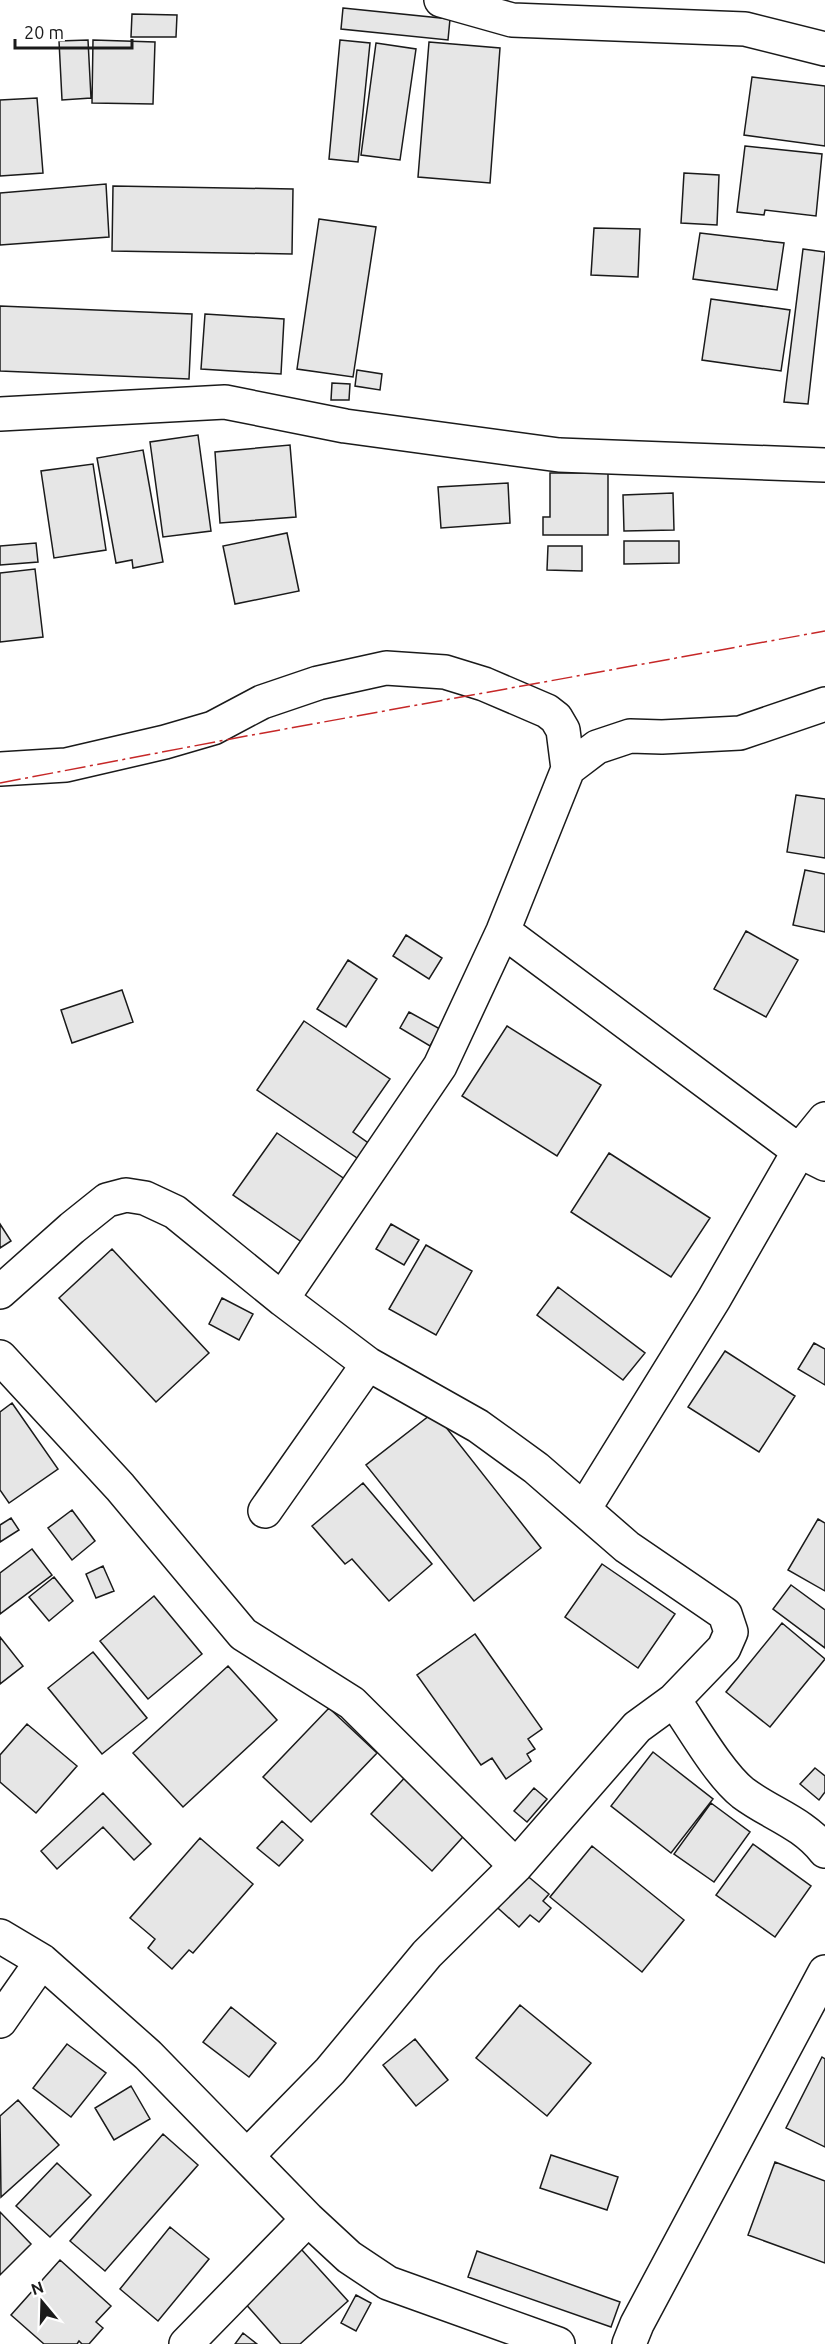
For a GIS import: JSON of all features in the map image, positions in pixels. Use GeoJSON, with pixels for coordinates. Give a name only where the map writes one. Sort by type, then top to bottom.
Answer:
{"type":"FeatureCollection","features":[{"type":"Feature","properties":{"kind":"street"},"geometry":{"type":"LineString","coordinates":[[441,0],[512,20],[745,29],[825,49]]}},
{"type":"Feature","properties":{"kind":"street"},"geometry":{"type":"LineString","coordinates":[[0,414],[225,402],[345,426],[559,455],[825,465]]}},
{"type":"Feature","properties":{"kind":"street"},"geometry":{"type":"LineString","coordinates":[[0,769],[66,765],[165,742],[213,728],[262,702],[318,683],[386,668],[445,672],[484,684],[547,711],[556,718],[563,729],[568,769],[503,931],[440,1066],[282,1299]]}},
{"type":"Feature","properties":{"kind":"street"},"geometry":{"type":"LineString","coordinates":[[568,769],[597,747],[630,736],[662,737],[740,733],[825,704]]}},
{"type":"Feature","properties":{"kind":"street"},"geometry":{"type":"LineString","coordinates":[[503,931],[812,1157]]}},
{"type":"Feature","properties":{"kind":"street"},"geometry":{"type":"LineString","coordinates":[[584,1509],[714,1299],[812,1157],[825,1119]]}},
{"type":"Feature","properties":{"kind":"street"},"geometry":{"type":"LineString","coordinates":[[0,1292],[107,1200],[126,1195],[145,1198],[175,1212],[282,1299],[368,1364],[478,1426],[536,1468],[627,1547],[725,1614],[731,1632],[724,1648],[674,1700],[637,1727],[516,1866],[428,1954],[330,2071],[247,2156]]}},
{"type":"Feature","properties":{"kind":"street"},"geometry":{"type":"LineString","coordinates":[[0,1357],[120,1487],[243,1634],[352,1703],[516,1866]]}},
{"type":"Feature","properties":{"kind":"street"},"geometry":{"type":"LineString","coordinates":[[265,1511],[368,1364]]}},
{"type":"Feature","properties":{"kind":"street"},"geometry":{"type":"LineString","coordinates":[[674,1700],[729,1780],[743,1793],[813,1835],[825,1851]]}},
{"type":"Feature","properties":{"kind":"street"},"geometry":{"type":"LineString","coordinates":[[0,1936],[42,1961],[148,2055],[308,2219],[349,2257],[388,2283],[558,2344]]}},
{"type":"Feature","properties":{"kind":"street"},"geometry":{"type":"LineString","coordinates":[[0,2021],[42,1961]]}},
{"type":"Feature","properties":{"kind":"street"},"geometry":{"type":"LineString","coordinates":[[628,2344],[825,1972]]}},
{"type":"Feature","properties":{"kind":"street"},"geometry":{"type":"LineString","coordinates":[[186,2344],[308,2219]]}},
{"type":"Feature","properties":{"kind":"building"},"geometry":{"type":"Polygon","coordinates":[[[343,8],[450,19],[448,40],[341,29],[343,8]]]}},
{"type":"Feature","properties":{"kind":"building"},"geometry":{"type":"Polygon","coordinates":[[[132,14],[177,15],[176,37],[131,37],[132,14]]]}},
{"type":"Feature","properties":{"kind":"building"},"geometry":{"type":"Polygon","coordinates":[[[88,40],[91,98],[62,100],[59,41],[88,40]]]}},
{"type":"Feature","properties":{"kind":"building"},"geometry":{"type":"Polygon","coordinates":[[[93,40],[155,42],[153,104],[92,103],[93,40]]]}},
{"type":"Feature","properties":{"kind":"building"},"geometry":{"type":"Polygon","coordinates":[[[340,40],[370,43],[358,162],[329,159],[340,40]]]}},
{"type":"Feature","properties":{"kind":"building"},"geometry":{"type":"Polygon","coordinates":[[[429,42],[500,48],[490,183],[418,177],[429,42]]]}},
{"type":"Feature","properties":{"kind":"building"},"geometry":{"type":"Polygon","coordinates":[[[376,43],[416,49],[400,160],[361,155],[376,43]]]}},
{"type":"Feature","properties":{"kind":"building"},"geometry":{"type":"Polygon","coordinates":[[[752,77],[825,86],[825,146],[744,135],[752,77]]]}},
{"type":"Feature","properties":{"kind":"building"},"geometry":{"type":"Polygon","coordinates":[[[37,98],[43,173],[0,176],[0,100],[37,98]]]}},
{"type":"Feature","properties":{"kind":"building"},"geometry":{"type":"Polygon","coordinates":[[[745,146],[822,154],[816,216],[765,210],[764,215],[737,212],[745,146]]]}},
{"type":"Feature","properties":{"kind":"building"},"geometry":{"type":"Polygon","coordinates":[[[684,173],[719,175],[717,225],[681,223],[684,173]]]}},
{"type":"Feature","properties":{"kind":"building"},"geometry":{"type":"Polygon","coordinates":[[[106,184],[109,237],[0,245],[0,193],[106,184]]]}},
{"type":"Feature","properties":{"kind":"building"},"geometry":{"type":"Polygon","coordinates":[[[113,186],[293,189],[292,254],[112,251],[113,186]]]}},
{"type":"Feature","properties":{"kind":"building"},"geometry":{"type":"Polygon","coordinates":[[[319,219],[376,227],[353,377],[297,369],[319,219]]]}},
{"type":"Feature","properties":{"kind":"building"},"geometry":{"type":"Polygon","coordinates":[[[594,228],[640,229],[638,277],[591,275],[594,228]]]}},
{"type":"Feature","properties":{"kind":"building"},"geometry":{"type":"Polygon","coordinates":[[[700,233],[784,243],[777,290],[693,279],[700,233]]]}},
{"type":"Feature","properties":{"kind":"building"},"geometry":{"type":"Polygon","coordinates":[[[803,249],[825,252],[808,404],[784,402],[803,249]]]}},
{"type":"Feature","properties":{"kind":"building"},"geometry":{"type":"Polygon","coordinates":[[[711,299],[790,310],[781,371],[702,360],[711,299]]]}},
{"type":"Feature","properties":{"kind":"building"},"geometry":{"type":"Polygon","coordinates":[[[0,306],[192,314],[189,379],[0,371],[0,306]]]}},
{"type":"Feature","properties":{"kind":"building"},"geometry":{"type":"Polygon","coordinates":[[[205,314],[284,319],[281,374],[201,369],[205,314]]]}},
{"type":"Feature","properties":{"kind":"building"},"geometry":{"type":"Polygon","coordinates":[[[357,370],[382,374],[380,390],[355,386],[357,370]]]}},
{"type":"Feature","properties":{"kind":"building"},"geometry":{"type":"Polygon","coordinates":[[[332,383],[350,384],[349,400],[331,400],[332,383]]]}},
{"type":"Feature","properties":{"kind":"building"},"geometry":{"type":"Polygon","coordinates":[[[198,435],[211,531],[163,537],[150,442],[198,435]]]}},
{"type":"Feature","properties":{"kind":"building"},"geometry":{"type":"Polygon","coordinates":[[[290,445],[296,517],[220,523],[215,452],[290,445]]]}},
{"type":"Feature","properties":{"kind":"building"},"geometry":{"type":"Polygon","coordinates":[[[143,450],[163,562],[133,568],[132,560],[116,563],[97,458],[143,450]]]}},
{"type":"Feature","properties":{"kind":"building"},"geometry":{"type":"Polygon","coordinates":[[[93,464],[106,550],[54,558],[41,471],[93,464]]]}},
{"type":"Feature","properties":{"kind":"building"},"geometry":{"type":"Polygon","coordinates":[[[550,473],[608,473],[608,535],[543,535],[543,517],[550,517],[550,473]]]}},
{"type":"Feature","properties":{"kind":"building"},"geometry":{"type":"Polygon","coordinates":[[[508,483],[510,523],[441,528],[438,487],[508,483]]]}},
{"type":"Feature","properties":{"kind":"building"},"geometry":{"type":"Polygon","coordinates":[[[673,493],[674,530],[624,531],[623,495],[673,493]]]}},
{"type":"Feature","properties":{"kind":"building"},"geometry":{"type":"Polygon","coordinates":[[[287,533],[299,591],[235,604],[223,546],[287,533]]]}},
{"type":"Feature","properties":{"kind":"building"},"geometry":{"type":"Polygon","coordinates":[[[624,541],[679,541],[679,563],[624,564],[624,541]]]}},
{"type":"Feature","properties":{"kind":"building"},"geometry":{"type":"Polygon","coordinates":[[[36,543],[38,562],[0,565],[0,546],[36,543]]]}},
{"type":"Feature","properties":{"kind":"building"},"geometry":{"type":"Polygon","coordinates":[[[548,546],[582,546],[582,571],[547,570],[548,546]]]}},
{"type":"Feature","properties":{"kind":"building"},"geometry":{"type":"Polygon","coordinates":[[[35,569],[43,637],[0,642],[0,573],[35,569]]]}},
{"type":"Feature","properties":{"kind":"building"},"geometry":{"type":"Polygon","coordinates":[[[796,795],[825,799],[825,858],[787,852],[796,795]]]}},
{"type":"Feature","properties":{"kind":"building"},"geometry":{"type":"Polygon","coordinates":[[[805,870],[825,874],[825,932],[793,925],[805,870]]]}},
{"type":"Feature","properties":{"kind":"building"},"geometry":{"type":"Polygon","coordinates":[[[746,931],[798,960],[766,1017],[714,989],[746,931]]]}},
{"type":"Feature","properties":{"kind":"building"},"geometry":{"type":"Polygon","coordinates":[[[406,935],[442,958],[429,979],[393,956],[406,935]]]}},
{"type":"Feature","properties":{"kind":"building"},"geometry":{"type":"Polygon","coordinates":[[[348,960],[377,979],[346,1027],[317,1009],[348,960]]]}},
{"type":"Feature","properties":{"kind":"building"},"geometry":{"type":"Polygon","coordinates":[[[122,990],[133,1022],[72,1043],[61,1010],[122,990]]]}},
{"type":"Feature","properties":{"kind":"building"},"geometry":{"type":"Polygon","coordinates":[[[409,1012],[440,1029],[430,1046],[400,1028],[409,1012]]]}},
{"type":"Feature","properties":{"kind":"building"},"geometry":{"type":"Polygon","coordinates":[[[304,1021],[390,1079],[353,1132],[374,1147],[363,1162],[257,1090],[304,1021]]]}},
{"type":"Feature","properties":{"kind":"building"},"geometry":{"type":"Polygon","coordinates":[[[507,1026],[601,1085],[557,1156],[462,1096],[507,1026]]]}},
{"type":"Feature","properties":{"kind":"building"},"geometry":{"type":"Polygon","coordinates":[[[277,1133],[352,1184],[309,1247],[233,1195],[277,1133]]]}},
{"type":"Feature","properties":{"kind":"building"},"geometry":{"type":"Polygon","coordinates":[[[609,1153],[710,1218],[671,1277],[571,1212],[609,1153]]]}},
{"type":"Feature","properties":{"kind":"building"},"geometry":{"type":"Polygon","coordinates":[[[0,1224],[11,1241],[0,1248],[0,1224]]]}},
{"type":"Feature","properties":{"kind":"building"},"geometry":{"type":"Polygon","coordinates":[[[391,1224],[419,1240],[404,1265],[376,1249],[391,1224]]]}},
{"type":"Feature","properties":{"kind":"building"},"geometry":{"type":"Polygon","coordinates":[[[426,1245],[472,1271],[436,1335],[389,1309],[426,1245]]]}},
{"type":"Feature","properties":{"kind":"building"},"geometry":{"type":"Polygon","coordinates":[[[112,1249],[209,1353],[156,1402],[59,1298],[112,1249]]]}},
{"type":"Feature","properties":{"kind":"building"},"geometry":{"type":"Polygon","coordinates":[[[558,1287],[645,1353],[623,1380],[537,1315],[558,1287]]]}},
{"type":"Feature","properties":{"kind":"building"},"geometry":{"type":"Polygon","coordinates":[[[222,1298],[253,1314],[239,1340],[209,1324],[222,1298]]]}},
{"type":"Feature","properties":{"kind":"building"},"geometry":{"type":"Polygon","coordinates":[[[814,1343],[825,1349],[825,1385],[798,1369],[814,1343]]]}},
{"type":"Feature","properties":{"kind":"building"},"geometry":{"type":"Polygon","coordinates":[[[725,1351],[795,1396],[759,1452],[688,1407],[725,1351]]]}},
{"type":"Feature","properties":{"kind":"building"},"geometry":{"type":"Polygon","coordinates":[[[12,1403],[58,1469],[9,1503],[0,1490],[0,1412],[12,1403]]]}},
{"type":"Feature","properties":{"kind":"building"},"geometry":{"type":"Polygon","coordinates":[[[434,1412],[541,1548],[474,1601],[366,1465],[434,1412]]]}},
{"type":"Feature","properties":{"kind":"building"},"geometry":{"type":"Polygon","coordinates":[[[363,1483],[432,1564],[389,1601],[352,1559],[345,1564],[312,1526],[363,1483]]]}},
{"type":"Feature","properties":{"kind":"building"},"geometry":{"type":"Polygon","coordinates":[[[72,1510],[95,1541],[72,1560],[48,1528],[72,1510]]]}},
{"type":"Feature","properties":{"kind":"building"},"geometry":{"type":"Polygon","coordinates":[[[11,1518],[19,1530],[0,1542],[0,1525],[11,1518]]]}},
{"type":"Feature","properties":{"kind":"building"},"geometry":{"type":"Polygon","coordinates":[[[818,1519],[825,1523],[825,1591],[788,1570],[818,1519]]]}},
{"type":"Feature","properties":{"kind":"building"},"geometry":{"type":"Polygon","coordinates":[[[32,1549],[52,1575],[0,1614],[0,1573],[32,1549]]]}},
{"type":"Feature","properties":{"kind":"building"},"geometry":{"type":"Polygon","coordinates":[[[602,1564],[675,1614],[638,1668],[565,1617],[602,1564]]]}},
{"type":"Feature","properties":{"kind":"building"},"geometry":{"type":"Polygon","coordinates":[[[103,1566],[114,1591],[96,1598],[86,1574],[103,1566]]]}},
{"type":"Feature","properties":{"kind":"building"},"geometry":{"type":"Polygon","coordinates":[[[54,1577],[73,1601],[49,1621],[29,1597],[54,1577]]]}},
{"type":"Feature","properties":{"kind":"building"},"geometry":{"type":"Polygon","coordinates":[[[791,1585],[825,1610],[825,1648],[773,1609],[791,1585]]]}},
{"type":"Feature","properties":{"kind":"building"},"geometry":{"type":"Polygon","coordinates":[[[154,1596],[202,1654],[148,1699],[100,1641],[154,1596]]]}},
{"type":"Feature","properties":{"kind":"building"},"geometry":{"type":"Polygon","coordinates":[[[782,1623],[825,1659],[770,1727],[726,1692],[782,1623]]]}},
{"type":"Feature","properties":{"kind":"building"},"geometry":{"type":"Polygon","coordinates":[[[475,1634],[542,1729],[528,1739],[535,1749],[527,1754],[531,1761],[506,1779],[492,1758],[481,1765],[417,1675],[475,1634]]]}},
{"type":"Feature","properties":{"kind":"building"},"geometry":{"type":"Polygon","coordinates":[[[0,1637],[23,1666],[0,1684],[0,1637]]]}},
{"type":"Feature","properties":{"kind":"building"},"geometry":{"type":"Polygon","coordinates":[[[93,1652],[147,1718],[102,1754],[48,1688],[93,1652]]]}},
{"type":"Feature","properties":{"kind":"building"},"geometry":{"type":"Polygon","coordinates":[[[228,1666],[277,1720],[183,1807],[133,1753],[228,1666]]]}},
{"type":"Feature","properties":{"kind":"building"},"geometry":{"type":"Polygon","coordinates":[[[329,1708],[377,1753],[311,1822],[263,1777],[329,1708]]]}},
{"type":"Feature","properties":{"kind":"building"},"geometry":{"type":"Polygon","coordinates":[[[27,1724],[77,1766],[36,1813],[0,1782],[0,1755],[27,1724]]]}},
{"type":"Feature","properties":{"kind":"building"},"geometry":{"type":"Polygon","coordinates":[[[653,1752],[713,1799],[671,1853],[611,1806],[653,1752]]]}},
{"type":"Feature","properties":{"kind":"building"},"geometry":{"type":"Polygon","coordinates":[[[815,1768],[825,1776],[825,1792],[819,1800],[800,1784],[815,1768]]]}},
{"type":"Feature","properties":{"kind":"building"},"geometry":{"type":"Polygon","coordinates":[[[410,1772],[471,1828],[432,1871],[371,1814],[410,1772]]]}},
{"type":"Feature","properties":{"kind":"building"},"geometry":{"type":"Polygon","coordinates":[[[534,1788],[547,1799],[527,1822],[514,1811],[534,1788]]]}},
{"type":"Feature","properties":{"kind":"building"},"geometry":{"type":"Polygon","coordinates":[[[103,1793],[151,1844],[134,1860],[103,1827],[57,1869],[41,1851],[103,1793]]]}},
{"type":"Feature","properties":{"kind":"building"},"geometry":{"type":"Polygon","coordinates":[[[711,1803],[750,1832],[714,1882],[674,1854],[711,1803]]]}},
{"type":"Feature","properties":{"kind":"building"},"geometry":{"type":"Polygon","coordinates":[[[282,1821],[303,1840],[279,1866],[257,1848],[282,1821]]]}},
{"type":"Feature","properties":{"kind":"building"},"geometry":{"type":"Polygon","coordinates":[[[200,1838],[253,1884],[193,1953],[189,1950],[172,1969],[148,1948],[155,1939],[130,1918],[200,1838]]]}},
{"type":"Feature","properties":{"kind":"building"},"geometry":{"type":"Polygon","coordinates":[[[753,1844],[811,1886],[775,1937],[716,1895],[753,1844]]]}},
{"type":"Feature","properties":{"kind":"building"},"geometry":{"type":"Polygon","coordinates":[[[592,1846],[684,1920],[642,1972],[550,1897],[592,1846]]]}},
{"type":"Feature","properties":{"kind":"building"},"geometry":{"type":"Polygon","coordinates":[[[518,1868],[549,1894],[543,1901],[551,1908],[539,1922],[530,1915],[519,1927],[489,1900],[518,1868]]]}},
{"type":"Feature","properties":{"kind":"building"},"geometry":{"type":"Polygon","coordinates":[[[520,2005],[591,2063],[547,2116],[476,2058],[520,2005]]]}},
{"type":"Feature","properties":{"kind":"building"},"geometry":{"type":"Polygon","coordinates":[[[231,2007],[276,2043],[249,2077],[203,2042],[231,2007]]]}},
{"type":"Feature","properties":{"kind":"building"},"geometry":{"type":"Polygon","coordinates":[[[415,2039],[448,2080],[416,2106],[383,2065],[415,2039]]]}},
{"type":"Feature","properties":{"kind":"building"},"geometry":{"type":"Polygon","coordinates":[[[67,2044],[106,2073],[71,2117],[33,2088],[67,2044]]]}},
{"type":"Feature","properties":{"kind":"building"},"geometry":{"type":"Polygon","coordinates":[[[822,2057],[825,2059],[825,2147],[786,2128],[822,2057]]]}},
{"type":"Feature","properties":{"kind":"building"},"geometry":{"type":"Polygon","coordinates":[[[131,2086],[150,2119],[114,2140],[95,2108],[131,2086]]]}},
{"type":"Feature","properties":{"kind":"building"},"geometry":{"type":"Polygon","coordinates":[[[18,2100],[59,2145],[1,2197],[0,2116],[18,2100]]]}},
{"type":"Feature","properties":{"kind":"building"},"geometry":{"type":"Polygon","coordinates":[[[163,2134],[198,2165],[105,2271],[70,2241],[163,2134]]]}},
{"type":"Feature","properties":{"kind":"building"},"geometry":{"type":"Polygon","coordinates":[[[551,2155],[618,2177],[607,2210],[540,2188],[551,2155]]]}},
{"type":"Feature","properties":{"kind":"building"},"geometry":{"type":"Polygon","coordinates":[[[775,2162],[825,2181],[825,2263],[748,2235],[775,2162]]]}},
{"type":"Feature","properties":{"kind":"building"},"geometry":{"type":"Polygon","coordinates":[[[57,2163],[91,2195],[50,2237],[16,2206],[57,2163]]]}},
{"type":"Feature","properties":{"kind":"building"},"geometry":{"type":"Polygon","coordinates":[[[0,2212],[31,2244],[0,2275],[0,2212]]]}},
{"type":"Feature","properties":{"kind":"building"},"geometry":{"type":"Polygon","coordinates":[[[170,2227],[209,2259],[158,2321],[120,2289],[170,2227]]]}},
{"type":"Feature","properties":{"kind":"building"},"geometry":{"type":"Polygon","coordinates":[[[301,2249],[348,2301],[300,2344],[281,2344],[243,2301],[301,2249]]]}},
{"type":"Feature","properties":{"kind":"building"},"geometry":{"type":"Polygon","coordinates":[[[477,2251],[620,2302],[611,2327],[468,2277],[477,2251]]]}},
{"type":"Feature","properties":{"kind":"building"},"geometry":{"type":"Polygon","coordinates":[[[60,2260],[111,2306],[96,2322],[103,2328],[89,2344],[82,2344],[79,2341],[77,2344],[44,2344],[11,2315],[60,2260]]]}},
{"type":"Feature","properties":{"kind":"building"},"geometry":{"type":"Polygon","coordinates":[[[356,2295],[371,2303],[356,2331],[341,2323],[356,2295]]]}},
{"type":"Feature","properties":{"kind":"building"},"geometry":{"type":"Polygon","coordinates":[[[243,2333],[257,2344],[235,2344],[243,2333]]]}},
{"type":"Feature","properties":{"kind":"power"},"geometry":{"type":"LineString","coordinates":[[0,783],[825,631]]}}]}
